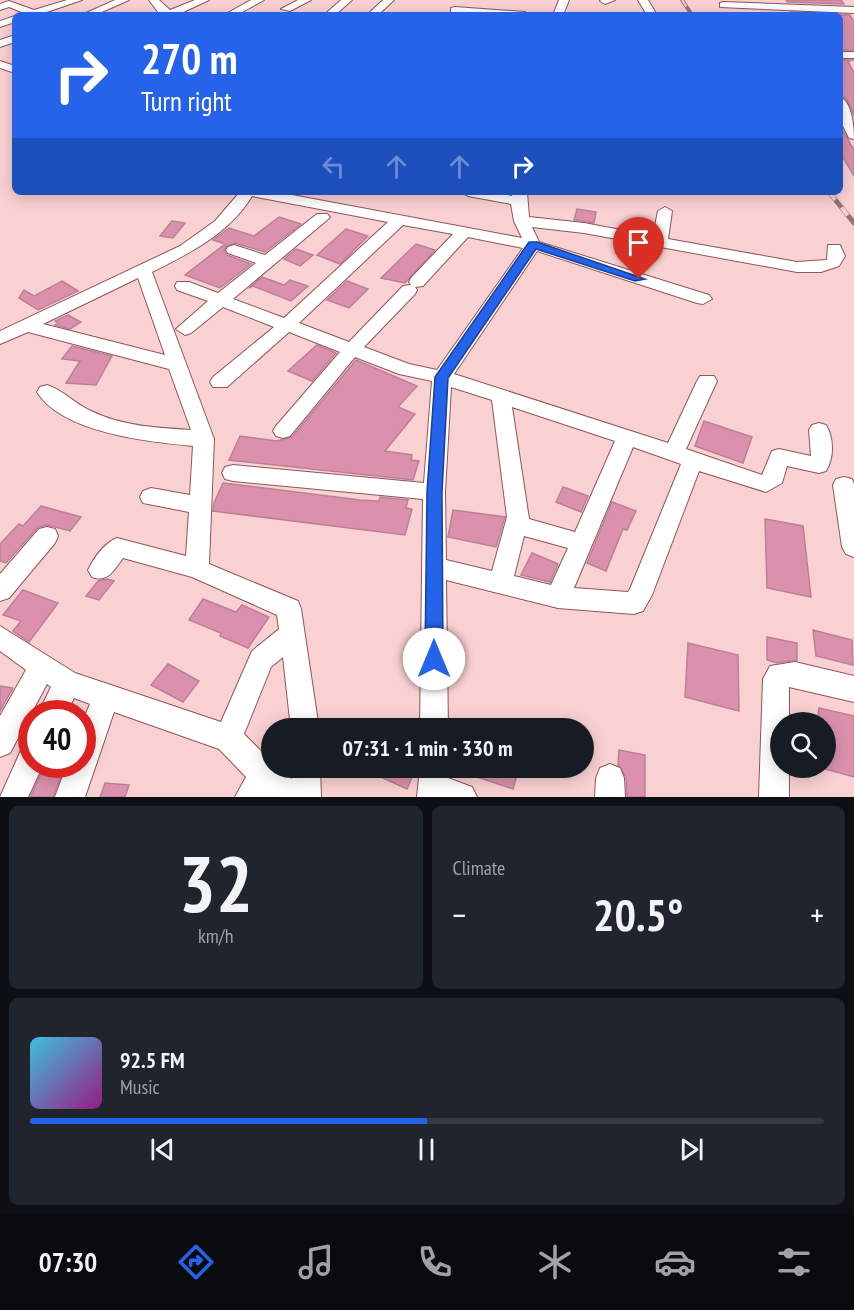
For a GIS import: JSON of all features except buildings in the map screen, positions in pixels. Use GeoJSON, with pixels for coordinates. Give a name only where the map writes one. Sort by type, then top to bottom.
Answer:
{"type":"FeatureCollection","features":[{"type":"Feature","properties":{"kind":"street"},"geometry":{"type":"LineString","coordinates":[[37,12],[77,0]]}},
{"type":"Feature","properties":{"kind":"street"},"geometry":{"type":"LineString","coordinates":[[94,12],[124,0]]}},
{"type":"Feature","properties":{"kind":"street"},"geometry":{"type":"LineString","coordinates":[[154,0],[157,6],[168,12]]}},
{"type":"Feature","properties":{"kind":"street"},"geometry":{"type":"LineString","coordinates":[[176,12],[204,0]]}},
{"type":"Feature","properties":{"kind":"street"},"geometry":{"type":"LineString","coordinates":[[235,12],[259,0]]}},
{"type":"Feature","properties":{"kind":"street"},"geometry":{"type":"LineString","coordinates":[[286,9],[306,0]]}},
{"type":"Feature","properties":{"kind":"street"},"geometry":{"type":"LineString","coordinates":[[332,12],[347,0]]}},
{"type":"Feature","properties":{"kind":"street"},"geometry":{"type":"LineString","coordinates":[[375,12],[389,0]]}},
{"type":"Feature","properties":{"kind":"street"},"geometry":{"type":"LineString","coordinates":[[843,0],[852,13]]}},
{"type":"Feature","properties":{"kind":"street"},"geometry":{"type":"LineString","coordinates":[[0,7],[9,4],[26,12]]}},
{"type":"Feature","properties":{"kind":"street"},"geometry":{"type":"LineString","coordinates":[[724,6],[811,8],[852,13]]}},
{"type":"Feature","properties":{"kind":"street"},"geometry":{"type":"LineString","coordinates":[[456,8],[487,12]]}},
{"type":"Feature","properties":{"kind":"street"},"geometry":{"type":"LineString","coordinates":[[843,97],[854,135]]}},
{"type":"Feature","properties":{"kind":"street"},"geometry":{"type":"LineString","coordinates":[[0,338],[143,269],[212,232],[231,215],[245,195]]}},
{"type":"Feature","properties":{"kind":"street"},"geometry":{"type":"LineString","coordinates":[[269,195],[533,245],[703,299]]}},
{"type":"Feature","properties":{"kind":"street"},"geometry":{"type":"LineString","coordinates":[[499,195],[519,197],[522,221],[533,245]]}},
{"type":"Feature","properties":{"kind":"street"},"geometry":{"type":"LineString","coordinates":[[660,242],[665,211]]}},
{"type":"Feature","properties":{"kind":"street"},"geometry":{"type":"LineString","coordinates":[[185,329],[322,217]]}},
{"type":"Feature","properties":{"kind":"street"},"geometry":{"type":"LineString","coordinates":[[220,382],[286,326],[399,220]]}},
{"type":"Feature","properties":{"kind":"street"},"geometry":{"type":"LineString","coordinates":[[522,221],[584,228],[797,267],[821,267],[833,263],[837,256],[834,248]]}},
{"type":"Feature","properties":{"kind":"street"},"geometry":{"type":"LineString","coordinates":[[283,431],[351,350],[465,231]]}},
{"type":"Feature","properties":{"kind":"street"},"geometry":{"type":"LineString","coordinates":[[434,718],[434,492],[442,377],[533,245]]}},
{"type":"Feature","properties":{"kind":"street"},"geometry":{"type":"LineString","coordinates":[[234,250],[269,262]]}},
{"type":"Feature","properties":{"kind":"street"},"geometry":{"type":"LineString","coordinates":[[143,269],[204,439],[197,569]]}},
{"type":"Feature","properties":{"kind":"street"},"geometry":{"type":"LineString","coordinates":[[183,286],[406,370],[442,377],[766,484],[774,477],[779,457],[819,465],[822,460],[819,430]]}},
{"type":"Feature","properties":{"kind":"street"},"geometry":{"type":"LineString","coordinates":[[27,326],[178,365]]}},
{"type":"Feature","properties":{"kind":"street"},"geometry":{"type":"LineString","coordinates":[[434,567],[558,597],[634,603],[640,595],[707,381]]}},
{"type":"Feature","properties":{"kind":"street"},"geometry":{"type":"LineString","coordinates":[[47,392],[76,414],[100,424],[127,432],[204,439]]}},
{"type":"Feature","properties":{"kind":"street"},"geometry":{"type":"LineString","coordinates":[[500,583],[516,524],[501,397]]}},
{"type":"Feature","properties":{"kind":"street"},"geometry":{"type":"LineString","coordinates":[[558,597],[627,438]]}},
{"type":"Feature","properties":{"kind":"street"},"geometry":{"type":"LineString","coordinates":[[233,473],[434,492]]}},
{"type":"Feature","properties":{"kind":"street"},"geometry":{"type":"LineString","coordinates":[[844,485],[854,547]]}},
{"type":"Feature","properties":{"kind":"street"},"geometry":{"type":"LineString","coordinates":[[151,497],[201,506]]}},
{"type":"Feature","properties":{"kind":"street"},"geometry":{"type":"LineString","coordinates":[[516,524],[581,543]]}},
{"type":"Feature","properties":{"kind":"street"},"geometry":{"type":"LineString","coordinates":[[0,591],[47,536]]}},
{"type":"Feature","properties":{"kind":"street"},"geometry":{"type":"LineString","coordinates":[[100,570],[117,548],[123,548],[197,569],[289,609],[304,718]]}},
{"type":"Feature","properties":{"kind":"street"},"geometry":{"type":"LineString","coordinates":[[228,738],[261,659],[293,633]]}},
{"type":"Feature","properties":{"kind":"street"},"geometry":{"type":"LineString","coordinates":[[0,637],[67,683],[228,738],[257,786],[290,797]]}},
{"type":"Feature","properties":{"kind":"street"},"geometry":{"type":"LineString","coordinates":[[0,743],[42,667]]}},
{"type":"Feature","properties":{"kind":"street"},"geometry":{"type":"LineString","coordinates":[[774,797],[776,679],[779,675],[795,674],[854,689]]}},
{"type":"Feature","properties":{"kind":"street"},"geometry":{"type":"LineString","coordinates":[[59,700],[67,683]]}},
{"type":"Feature","properties":{"kind":"street"},"geometry":{"type":"LineString","coordinates":[[96,724],[106,697]]}},
{"type":"Feature","properties":{"kind":"street"},"geometry":{"type":"LineString","coordinates":[[13,797],[22,778]]}},
{"type":"Feature","properties":{"kind":"street"},"geometry":{"type":"LineString","coordinates":[[70,797],[77,778]]}},
{"type":"Feature","properties":{"kind":"street"},"geometry":{"type":"LineString","coordinates":[[306,778],[306,797]]}},
{"type":"Feature","properties":{"kind":"street"},"geometry":{"type":"LineString","coordinates":[[433,784],[462,797]]}},
{"type":"Feature","properties":{"kind":"railway"},"geometry":{"type":"LineString","coordinates":[[682,0],[690,12]]}},
{"type":"Feature","properties":{"kind":"railway"},"geometry":{"type":"LineString","coordinates":[[831,195],[854,223]]}},
{"type":"Feature","properties":{"kind":"route"},"geometry":{"type":"LineString","coordinates":[[434,659],[434,492],[442,377],[533,245],[639,279]]}}]}
